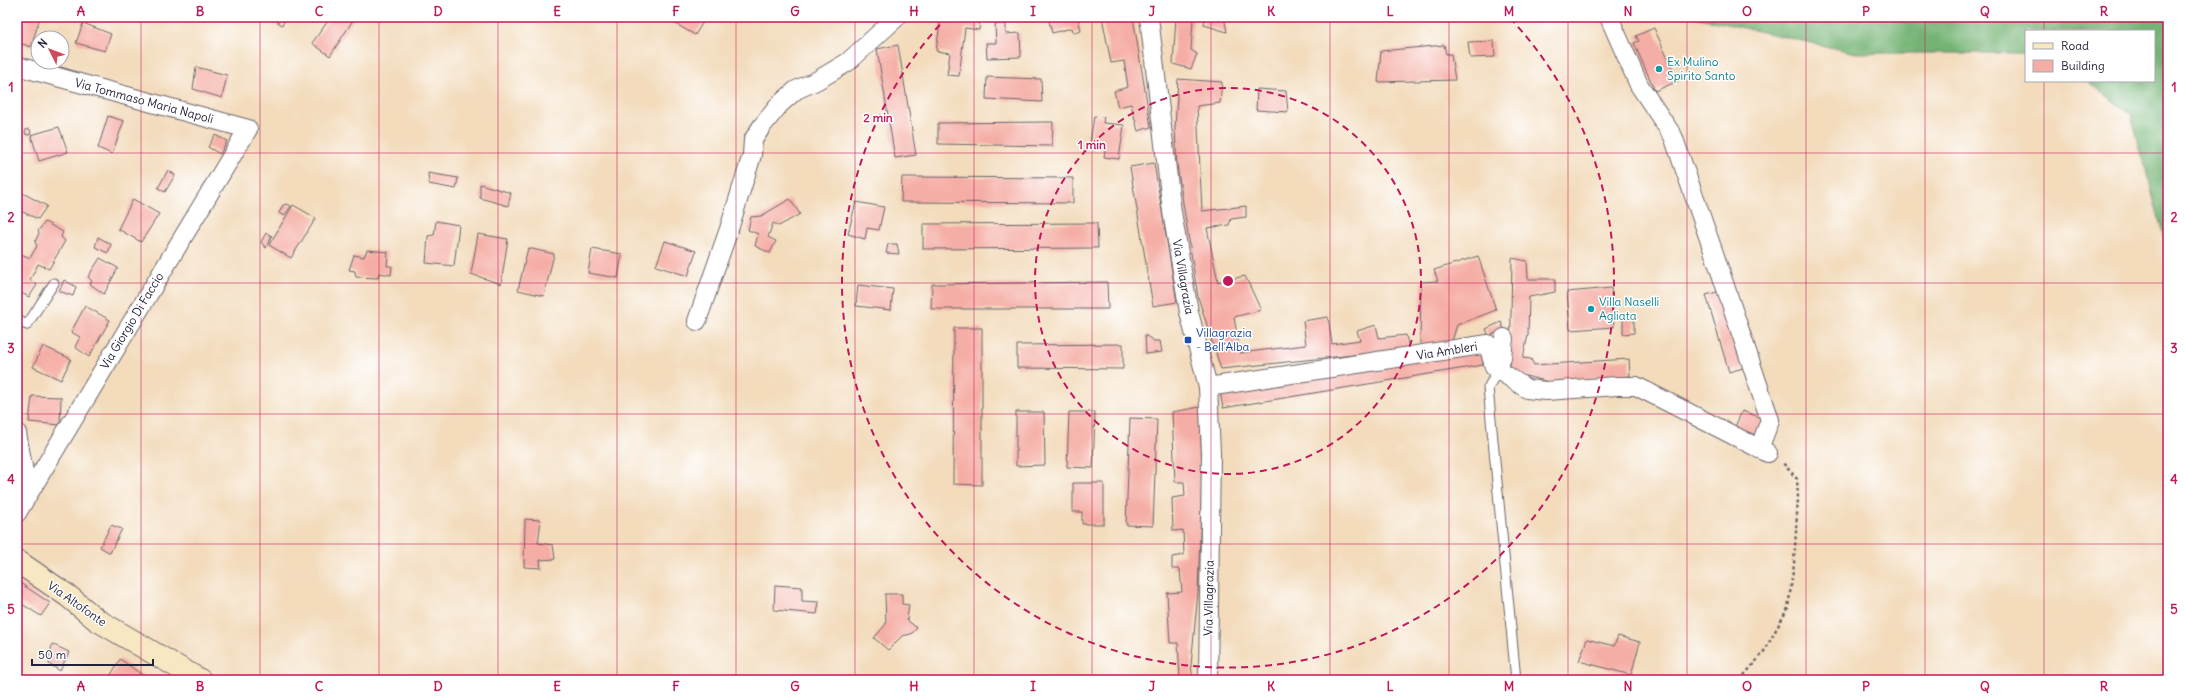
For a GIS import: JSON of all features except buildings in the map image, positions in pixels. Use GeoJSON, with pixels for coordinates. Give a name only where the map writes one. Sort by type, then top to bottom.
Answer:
{"type":"FeatureCollection","features":[{"type":"Feature","properties":{"kind":"main road","name":"Via Altofonte"},"geometry":{"type":"LineString","coordinates":[[17,562],[68,596],[97,620],[200,680]]}},
{"type":"Feature","properties":{"kind":"street"},"geometry":{"type":"LineString","coordinates":[[697,321],[729,229],[752,155],[753,140],[762,126],[780,104],[796,90],[816,81],[848,62],[897,17]]}},
{"type":"Feature","properties":{"kind":"street","name":"Via Villagrazia"},"geometry":{"type":"LineString","coordinates":[[1149,17],[1172,212],[1189,312],[1208,387],[1212,454],[1208,680]]}},
{"type":"Feature","properties":{"kind":"street"},"geometry":{"type":"LineString","coordinates":[[1504,338],[1502,358],[1494,366],[1527,389],[1546,391],[1636,386],[1764,451],[1770,420],[1716,259],[1672,136],[1639,85],[1609,17]]}},
{"type":"Feature","properties":{"kind":"street","name":"Via Tommaso Maria Napoli"},"geometry":{"type":"LineString","coordinates":[[17,66],[248,130]]}},
{"type":"Feature","properties":{"kind":"street","name":"Via Giorgio Di Faccio"},"geometry":{"type":"LineString","coordinates":[[17,513],[248,130]]}},
{"type":"Feature","properties":{"kind":"street","name":"Via Ambleri"},"geometry":{"type":"LineString","coordinates":[[1208,387],[1488,344],[1494,366]]}},
{"type":"Feature","properties":{"kind":"street"},"geometry":{"type":"LineString","coordinates":[[17,433],[28,494]]}},
{"type":"Feature","properties":{"kind":"lane"},"geometry":{"type":"LineString","coordinates":[[17,320],[27,325],[54,282]]}},
{"type":"Feature","properties":{"kind":"lane"},"geometry":{"type":"LineString","coordinates":[[1494,366],[1493,379],[1488,388],[1516,680]]}},
{"type":"Feature","properties":{"kind":"path"},"geometry":{"type":"LineString","coordinates":[[1740,680],[1763,653],[1788,608],[1794,564],[1798,498],[1797,479],[1783,462],[1764,451]]}},
{"type":"Feature","properties":{"kind":"green space"},"geometry":{"type":"Polygon","coordinates":[[[1695,17],[2168,17],[2168,253],[2131,114],[2088,82],[2155,82],[2155,30],[2025,30],[2025,53],[1856,53],[1695,17]]]}},
{"type":"Feature","properties":{"kind":"place","name":"Ex Mulino Spirito Santo"},"geometry":{"type":"Point","coordinates":[1659,69]}},
{"type":"Feature","properties":{"kind":"place","name":"Villa Naselli Agliata"},"geometry":{"type":"Point","coordinates":[1591,309]}},
{"type":"Feature","properties":{"kind":"place","name":"Villagrazia - Bell'Alba"},"geometry":{"type":"Point","coordinates":[1188,340]}}]}
